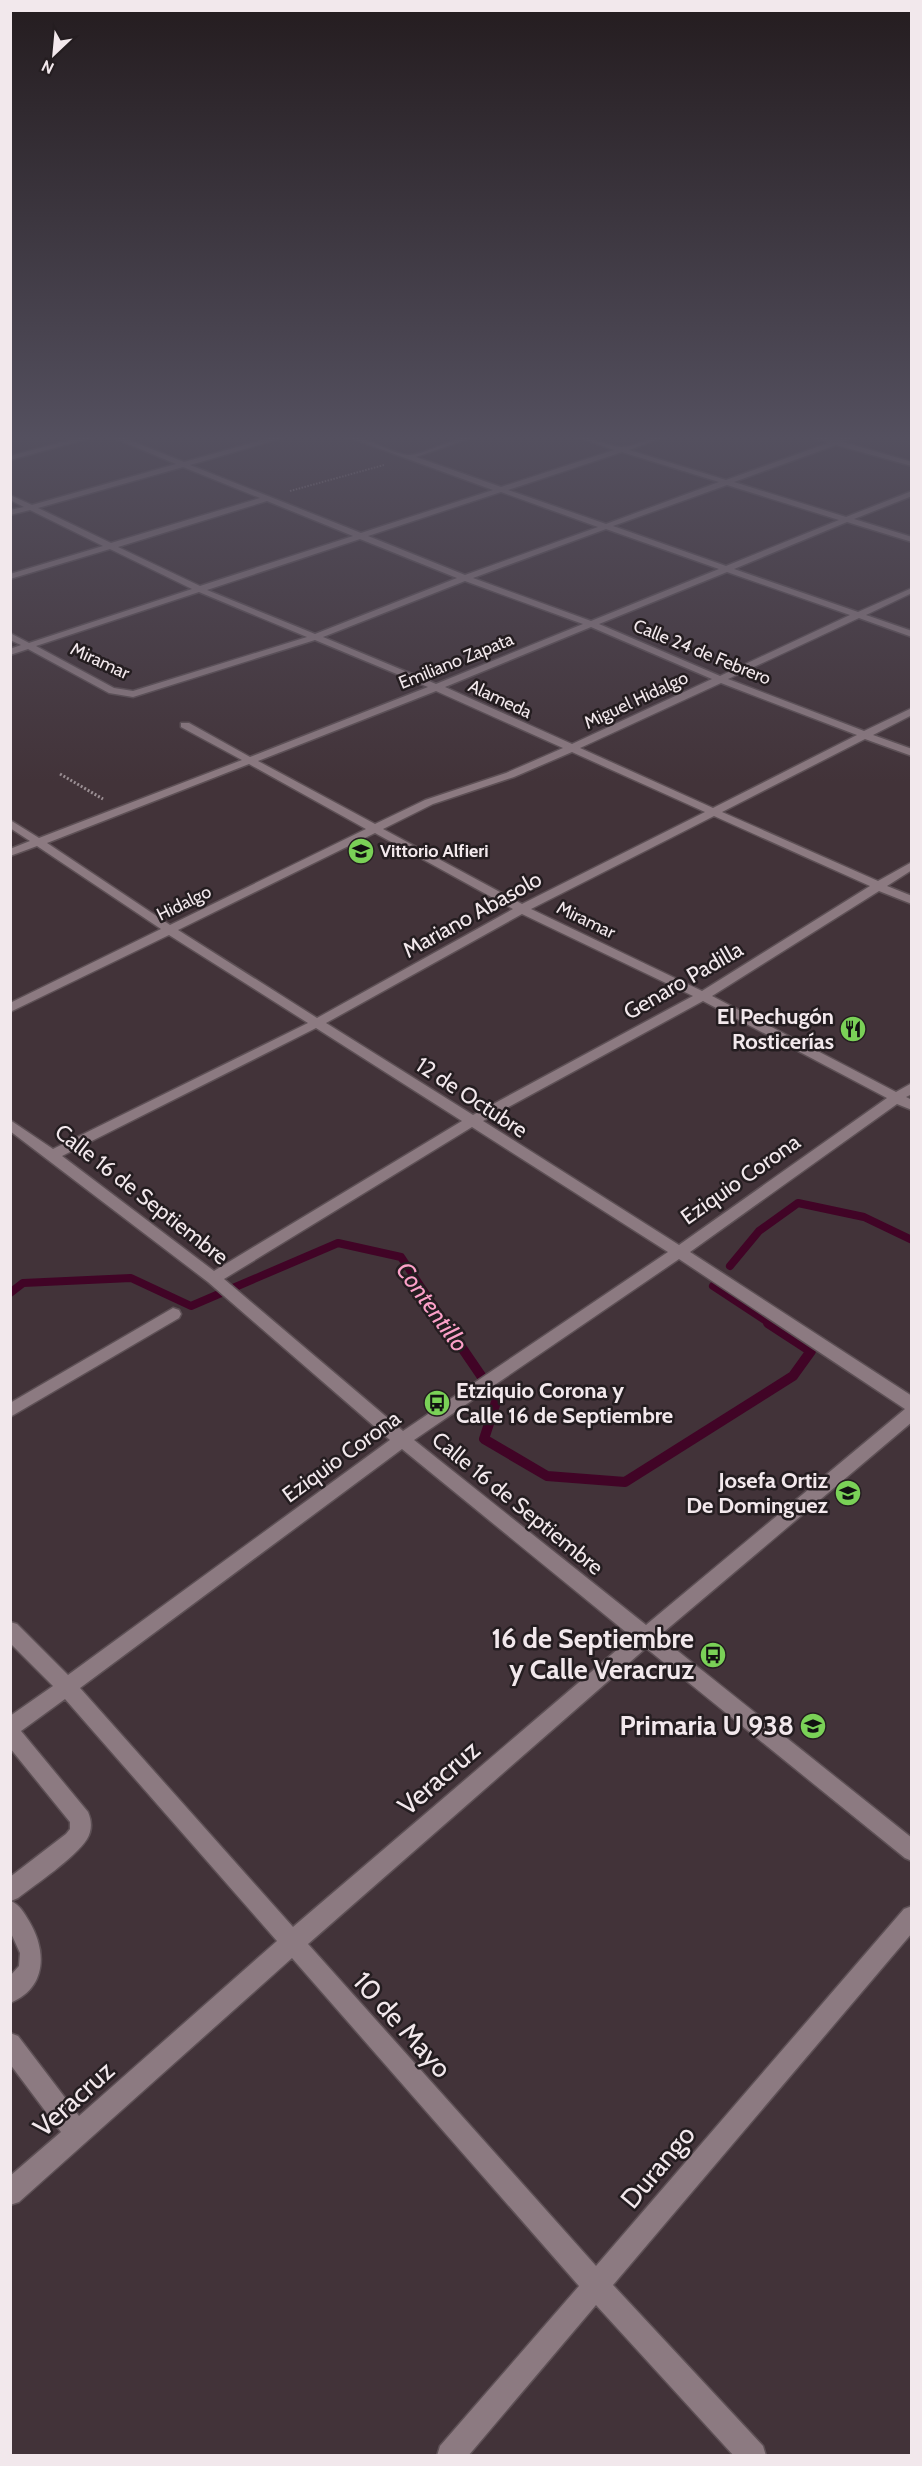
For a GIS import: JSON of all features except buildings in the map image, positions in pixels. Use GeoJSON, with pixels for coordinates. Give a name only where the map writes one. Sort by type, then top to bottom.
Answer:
{"type":"FeatureCollection","features":[{"type":"Feature","properties":{"kind":"street"},"geometry":{"type":"LineString","coordinates":[[10,577],[93,551]]}},
{"type":"Feature","properties":{"kind":"street","name":"Alameda"},"geometry":{"type":"LineString","coordinates":[[120,551],[198,589],[436,687],[912,901]]}},
{"type":"Feature","properties":{"kind":"street"},"geometry":{"type":"LineString","coordinates":[[10,652],[319,551]]}},
{"type":"Feature","properties":{"kind":"street","name":"Calle 24 de Febrero"},"geometry":{"type":"LineString","coordinates":[[399,551],[591,624],[720,679],[912,753]]}},
{"type":"Feature","properties":{"kind":"street","name":"Miramar"},"geometry":{"type":"LineString","coordinates":[[10,636],[112,691],[133,694],[316,637],[465,578],[540,551]]}},
{"type":"Feature","properties":{"kind":"street"},"geometry":{"type":"LineString","coordinates":[[674,551],[912,634]]}},
{"type":"Feature","properties":{"kind":"street","name":"Emiliano Zapata"},"geometry":{"type":"LineString","coordinates":[[10,853],[436,687],[766,551]]}},
{"type":"Feature","properties":{"kind":"street","name":"Miguel Hidalgo"},"geometry":{"type":"LineString","coordinates":[[373,830],[429,802],[510,775],[570,749],[912,590]]}},
{"type":"Feature","properties":{"kind":"street","name":"Mariano Abasolo"},"geometry":{"type":"LineString","coordinates":[[53,1155],[317,1023],[522,909],[912,711]]}},
{"type":"Feature","properties":{"kind":"street","name":"Miramar"},"geometry":{"type":"LineString","coordinates":[[185,725],[373,830],[522,909],[703,996],[912,1106]]}},
{"type":"Feature","properties":{"kind":"street","name":"12 de Octubre"},"geometry":{"type":"LineString","coordinates":[[10,823],[170,930],[679,1252],[912,1406]]}},
{"type":"Feature","properties":{"kind":"street","name":"Hidalgo"},"geometry":{"type":"LineString","coordinates":[[10,1008],[373,830]]}},
{"type":"Feature","properties":{"kind":"street","name":"Genaro Padilla"},"geometry":{"type":"LineString","coordinates":[[213,1278],[471,1122],[703,996],[912,865]]}},
{"type":"Feature","properties":{"kind":"street","name":"Eziquio Corona"},"geometry":{"type":"LineString","coordinates":[[10,1730],[402,1440],[679,1252],[912,1087]]}},
{"type":"Feature","properties":{"kind":"street","name":"Calle 16 de Septiembre"},"geometry":{"type":"LineString","coordinates":[[10,1124],[213,1278],[402,1440],[912,1851]]}},
{"type":"Feature","properties":{"kind":"street"},"geometry":{"type":"LineString","coordinates":[[10,1411],[173,1314]]}},
{"type":"Feature","properties":{"kind":"street","name":"Veracruz"},"geometry":{"type":"LineString","coordinates":[[10,2193],[292,1943],[645,1637],[912,1412]]}},
{"type":"Feature","properties":{"kind":"street","name":"10 de Mayo"},"geometry":{"type":"LineString","coordinates":[[10,1630],[67,1688],[596,2286],[753,2456]]}},
{"type":"Feature","properties":{"kind":"street"},"geometry":{"type":"LineString","coordinates":[[10,1730],[81,1819],[82,1825],[73,1841],[10,1891]]}},
{"type":"Feature","properties":{"kind":"street"},"geometry":{"type":"LineString","coordinates":[[10,1911],[26,1934],[32,1949],[32,1966],[23,1981],[10,1992]]}},
{"type":"Feature","properties":{"kind":"street","name":"Durango"},"geometry":{"type":"LineString","coordinates":[[450,2456],[912,1916]]}},
{"type":"Feature","properties":{"kind":"street"},"geometry":{"type":"LineString","coordinates":[[10,2044],[78,2134]]}},
{"type":"Feature","properties":{"kind":"path"},"geometry":{"type":"LineString","coordinates":[[60,774],[120,810]]}},
{"type":"Feature","properties":{"kind":"waterway","name":"Contentillo"},"geometry":{"type":"LineString","coordinates":[[730,1266],[759,1231],[798,1203],[864,1217],[912,1240]]}},
{"type":"Feature","properties":{"kind":"waterway","name":"Contentillo"},"geometry":{"type":"LineString","coordinates":[[10,1293],[23,1283],[131,1278],[191,1306],[338,1243],[401,1257],[446,1324]]}},
{"type":"Feature","properties":{"kind":"waterway","name":"Contentillo"},"geometry":{"type":"LineString","coordinates":[[713,1286],[771,1324]]}},
{"type":"Feature","properties":{"kind":"waterway","name":"Contentillo"},"geometry":{"type":"LineString","coordinates":[[445,1323],[497,1399],[484,1439],[547,1476],[625,1482],[793,1376],[811,1351],[768,1323]]}},
{"type":"Feature","properties":{"kind":"place","name":"Vittorio Alfieri"},"geometry":{"type":"Point","coordinates":[361,851]}},
{"type":"Feature","properties":{"kind":"place","name":"El Pechugón Rosticerías"},"geometry":{"type":"Point","coordinates":[853,1029]}},
{"type":"Feature","properties":{"kind":"place","name":"Etziquio Corona y Calle 16 de Septiembre"},"geometry":{"type":"Point","coordinates":[437,1403]}},
{"type":"Feature","properties":{"kind":"place","name":"Josefa Ortiz De Dominguez"},"geometry":{"type":"Point","coordinates":[848,1493]}},
{"type":"Feature","properties":{"kind":"place","name":"16 de Septiembre y Calle Veracruz"},"geometry":{"type":"Point","coordinates":[713,1655]}},
{"type":"Feature","properties":{"kind":"place","name":"Primaria U 938"},"geometry":{"type":"Point","coordinates":[813,1726]}}]}
